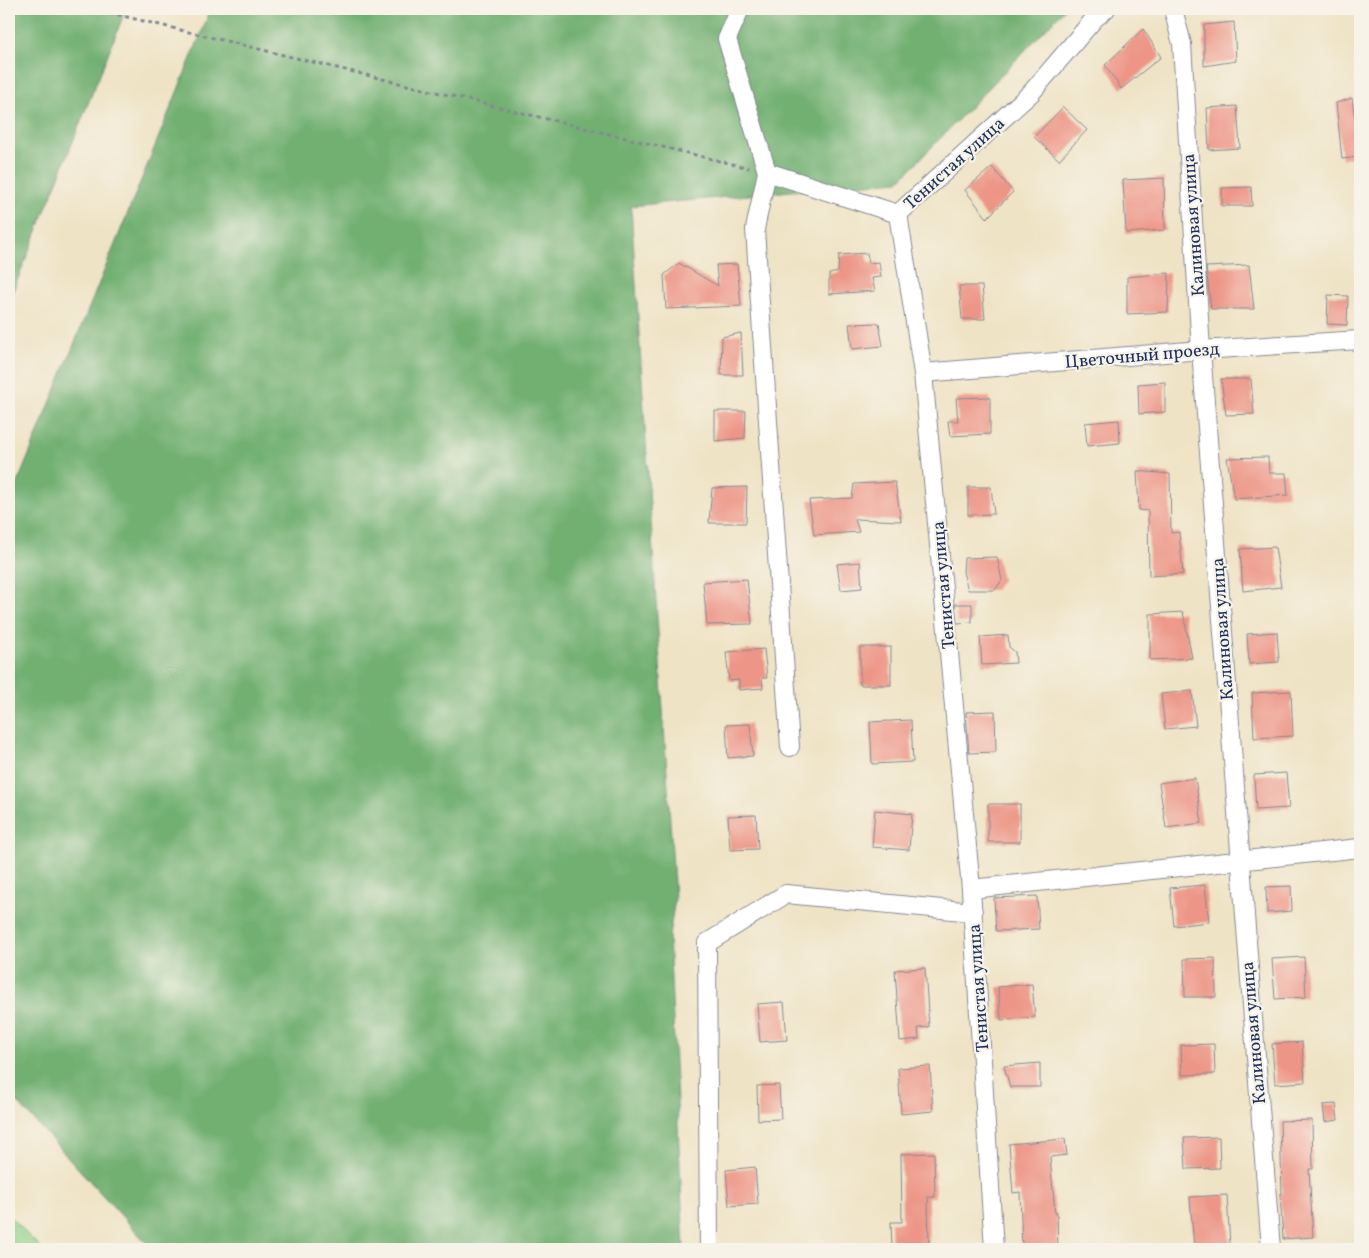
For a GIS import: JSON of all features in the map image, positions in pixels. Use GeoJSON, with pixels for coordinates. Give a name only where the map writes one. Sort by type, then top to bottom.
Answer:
{"type":"FeatureCollection","features":[{"type":"Feature","properties":{"kind":"street"},"geometry":{"type":"LineString","coordinates":[[740,9],[727,39],[767,172],[755,229],[790,747]]}},
{"type":"Feature","properties":{"kind":"street","name":"Тенистая улица"},"geometry":{"type":"LineString","coordinates":[[994,1249],[971,889],[923,373],[898,214],[1031,93],[1095,18],[1106,9]]}},
{"type":"Feature","properties":{"kind":"street","name":"Калиновая улица"},"geometry":{"type":"LineString","coordinates":[[1173,9],[1182,44],[1200,350],[1271,1249]]}},
{"type":"Feature","properties":{"kind":"street"},"geometry":{"type":"LineString","coordinates":[[767,172],[898,214]]}},
{"type":"Feature","properties":{"kind":"street","name":"Цветочный проезд"},"geometry":{"type":"LineString","coordinates":[[923,373],[1200,350],[1360,340]]}},
{"type":"Feature","properties":{"kind":"street"},"geometry":{"type":"LineString","coordinates":[[971,889],[1360,848]]}},
{"type":"Feature","properties":{"kind":"street"},"geometry":{"type":"LineString","coordinates":[[709,1249],[707,943],[786,894],[973,912]]}},
{"type":"Feature","properties":{"kind":"path"},"geometry":{"type":"LineString","coordinates":[[94,9],[767,172]]}},
{"type":"Feature","properties":{"kind":"green space"},"geometry":{"type":"Polygon","coordinates":[[[9,9],[126,9],[9,301],[9,9]]]}},
{"type":"Feature","properties":{"kind":"green space"},"geometry":{"type":"Polygon","coordinates":[[[211,9],[1065,9],[899,181],[631,206],[675,899],[669,936],[684,1249],[152,1249],[9,1093],[9,491],[17,484],[211,9]]]}},
{"type":"Feature","properties":{"kind":"green space"},"geometry":{"type":"Polygon","coordinates":[[[9,1216],[42,1249],[9,1249],[9,1216]]]}},
{"type":"Feature","properties":{"kind":"building"},"geometry":{"type":"Polygon","coordinates":[[[1234,22],[1236,61],[1204,66],[1204,25],[1234,22]]]}},
{"type":"Feature","properties":{"kind":"building"},"geometry":{"type":"Polygon","coordinates":[[[1143,29],[1161,57],[1121,89],[1105,65],[1143,29]]]}},
{"type":"Feature","properties":{"kind":"building"},"geometry":{"type":"Polygon","coordinates":[[[1352,98],[1357,133],[1360,132],[1360,157],[1342,159],[1336,103],[1352,98]]]}},
{"type":"Feature","properties":{"kind":"building"},"geometry":{"type":"Polygon","coordinates":[[[1237,106],[1240,148],[1209,150],[1207,108],[1237,106]]]}},
{"type":"Feature","properties":{"kind":"building"},"geometry":{"type":"Polygon","coordinates":[[[1063,107],[1087,130],[1059,160],[1034,137],[1063,107]]]}},
{"type":"Feature","properties":{"kind":"building"},"geometry":{"type":"Polygon","coordinates":[[[992,167],[1013,192],[987,218],[965,190],[992,167]]]}},
{"type":"Feature","properties":{"kind":"building"},"geometry":{"type":"Polygon","coordinates":[[[1164,178],[1165,230],[1126,233],[1123,180],[1164,178]]]}},
{"type":"Feature","properties":{"kind":"building"},"geometry":{"type":"Polygon","coordinates":[[[1251,187],[1252,206],[1222,206],[1222,188],[1251,187]]]}},
{"type":"Feature","properties":{"kind":"building"},"geometry":{"type":"Polygon","coordinates":[[[867,253],[869,263],[879,262],[881,277],[872,278],[875,291],[829,294],[829,274],[838,272],[839,255],[867,253]]]}},
{"type":"Feature","properties":{"kind":"building"},"geometry":{"type":"Polygon","coordinates":[[[679,263],[718,286],[716,265],[737,264],[741,306],[666,309],[664,275],[679,263]]]}},
{"type":"Feature","properties":{"kind":"building"},"geometry":{"type":"Polygon","coordinates":[[[1249,265],[1254,309],[1211,309],[1206,267],[1249,265]]]}},
{"type":"Feature","properties":{"kind":"building"},"geometry":{"type":"Polygon","coordinates":[[[1169,273],[1168,312],[1127,314],[1127,277],[1169,273]]]}},
{"type":"Feature","properties":{"kind":"building"},"geometry":{"type":"Polygon","coordinates":[[[959,286],[982,286],[985,319],[962,319],[959,286]]]}},
{"type":"Feature","properties":{"kind":"building"},"geometry":{"type":"Polygon","coordinates":[[[1328,295],[1348,296],[1347,325],[1327,324],[1328,295]]]}},
{"type":"Feature","properties":{"kind":"building"},"geometry":{"type":"Polygon","coordinates":[[[879,323],[883,346],[852,349],[849,324],[879,323]]]}},
{"type":"Feature","properties":{"kind":"building"},"geometry":{"type":"Polygon","coordinates":[[[741,333],[743,375],[721,375],[722,337],[741,333]]]}},
{"type":"Feature","properties":{"kind":"building"},"geometry":{"type":"Polygon","coordinates":[[[1221,379],[1251,379],[1254,414],[1226,415],[1221,379]]]}},
{"type":"Feature","properties":{"kind":"building"},"geometry":{"type":"Polygon","coordinates":[[[1165,382],[1165,412],[1139,414],[1138,384],[1165,382]]]}},
{"type":"Feature","properties":{"kind":"building"},"geometry":{"type":"Polygon","coordinates":[[[990,397],[990,434],[950,436],[948,421],[958,421],[956,398],[990,397]]]}},
{"type":"Feature","properties":{"kind":"building"},"geometry":{"type":"Polygon","coordinates":[[[715,411],[746,411],[745,438],[715,441],[715,411]]]}},
{"type":"Feature","properties":{"kind":"building"},"geometry":{"type":"Polygon","coordinates":[[[1119,420],[1120,443],[1087,446],[1085,423],[1119,420]]]}},
{"type":"Feature","properties":{"kind":"building"},"geometry":{"type":"Polygon","coordinates":[[[1268,457],[1269,473],[1286,473],[1288,495],[1234,499],[1227,458],[1268,457]]]}},
{"type":"Feature","properties":{"kind":"building"},"geometry":{"type":"Polygon","coordinates":[[[1137,471],[1170,474],[1171,533],[1179,532],[1183,574],[1149,576],[1148,511],[1139,510],[1137,471]]]}},
{"type":"Feature","properties":{"kind":"building"},"geometry":{"type":"Polygon","coordinates":[[[895,482],[901,521],[855,519],[859,532],[814,535],[809,500],[852,498],[854,484],[895,482]]]}},
{"type":"Feature","properties":{"kind":"building"},"geometry":{"type":"Polygon","coordinates":[[[747,487],[746,523],[709,523],[712,488],[747,487]]]}},
{"type":"Feature","properties":{"kind":"building"},"geometry":{"type":"Polygon","coordinates":[[[968,487],[991,487],[994,514],[968,515],[968,487]]]}},
{"type":"Feature","properties":{"kind":"building"},"geometry":{"type":"Polygon","coordinates":[[[1275,547],[1281,587],[1243,591],[1240,549],[1275,547]]]}},
{"type":"Feature","properties":{"kind":"building"},"geometry":{"type":"Polygon","coordinates":[[[997,557],[1002,580],[995,590],[968,590],[963,572],[964,558],[997,557]]]}},
{"type":"Feature","properties":{"kind":"building"},"geometry":{"type":"Polygon","coordinates":[[[860,562],[862,588],[841,590],[837,564],[860,562]]]}},
{"type":"Feature","properties":{"kind":"building"},"geometry":{"type":"Polygon","coordinates":[[[747,579],[752,624],[707,625],[703,582],[747,579]]]}},
{"type":"Feature","properties":{"kind":"building"},"geometry":{"type":"Polygon","coordinates":[[[955,604],[972,604],[972,622],[957,623],[955,604]]]}},
{"type":"Feature","properties":{"kind":"building"},"geometry":{"type":"Polygon","coordinates":[[[1183,612],[1192,658],[1150,660],[1150,614],[1183,612]]]}},
{"type":"Feature","properties":{"kind":"building"},"geometry":{"type":"Polygon","coordinates":[[[1277,632],[1279,662],[1249,664],[1247,634],[1277,632]]]}},
{"type":"Feature","properties":{"kind":"building"},"geometry":{"type":"Polygon","coordinates":[[[1008,635],[1009,647],[1015,652],[1016,663],[982,665],[980,637],[1008,635]]]}},
{"type":"Feature","properties":{"kind":"building"},"geometry":{"type":"Polygon","coordinates":[[[860,647],[891,647],[891,685],[860,685],[860,647]]]}},
{"type":"Feature","properties":{"kind":"building"},"geometry":{"type":"Polygon","coordinates":[[[764,649],[767,678],[762,678],[763,688],[739,690],[739,680],[729,681],[726,652],[764,649]]]}},
{"type":"Feature","properties":{"kind":"building"},"geometry":{"type":"Polygon","coordinates":[[[1192,691],[1196,726],[1165,729],[1161,694],[1192,691]]]}},
{"type":"Feature","properties":{"kind":"building"},"geometry":{"type":"Polygon","coordinates":[[[1291,691],[1293,736],[1254,738],[1252,693],[1291,691]]]}},
{"type":"Feature","properties":{"kind":"building"},"geometry":{"type":"Polygon","coordinates":[[[995,711],[996,752],[969,753],[966,712],[995,711]]]}},
{"type":"Feature","properties":{"kind":"building"},"geometry":{"type":"Polygon","coordinates":[[[911,720],[913,762],[872,764],[870,722],[911,720]]]}},
{"type":"Feature","properties":{"kind":"building"},"geometry":{"type":"Polygon","coordinates":[[[750,724],[753,756],[728,758],[726,725],[750,724]]]}},
{"type":"Feature","properties":{"kind":"building"},"geometry":{"type":"Polygon","coordinates":[[[1286,773],[1289,808],[1256,810],[1254,775],[1286,773]]]}},
{"type":"Feature","properties":{"kind":"building"},"geometry":{"type":"Polygon","coordinates":[[[1195,778],[1202,823],[1166,828],[1159,783],[1195,778]]]}},
{"type":"Feature","properties":{"kind":"building"},"geometry":{"type":"Polygon","coordinates":[[[988,804],[1020,804],[1020,842],[988,842],[988,804]]]}},
{"type":"Feature","properties":{"kind":"building"},"geometry":{"type":"Polygon","coordinates":[[[875,810],[912,814],[909,850],[872,847],[875,810]]]}},
{"type":"Feature","properties":{"kind":"building"},"geometry":{"type":"Polygon","coordinates":[[[756,815],[758,849],[730,850],[728,816],[756,815]]]}},
{"type":"Feature","properties":{"kind":"building"},"geometry":{"type":"Polygon","coordinates":[[[1205,885],[1209,922],[1174,926],[1170,888],[1205,885]]]}},
{"type":"Feature","properties":{"kind":"building"},"geometry":{"type":"Polygon","coordinates":[[[1291,886],[1292,911],[1267,913],[1266,887],[1291,886]]]}},
{"type":"Feature","properties":{"kind":"building"},"geometry":{"type":"Polygon","coordinates":[[[1037,896],[1039,929],[996,931],[994,898],[1037,896]]]}},
{"type":"Feature","properties":{"kind":"building"},"geometry":{"type":"Polygon","coordinates":[[[1304,957],[1306,997],[1275,999],[1272,959],[1304,957]]]}},
{"type":"Feature","properties":{"kind":"building"},"geometry":{"type":"Polygon","coordinates":[[[1215,958],[1216,997],[1185,997],[1184,959],[1215,958]]]}},
{"type":"Feature","properties":{"kind":"building"},"geometry":{"type":"Polygon","coordinates":[[[925,968],[929,1027],[918,1028],[919,1039],[900,1041],[895,970],[925,968]]]}},
{"type":"Feature","properties":{"kind":"building"},"geometry":{"type":"Polygon","coordinates":[[[1032,984],[1035,1017],[1001,1020],[998,987],[1032,984]]]}},
{"type":"Feature","properties":{"kind":"building"},"geometry":{"type":"Polygon","coordinates":[[[784,1002],[787,1040],[760,1042],[757,1004],[784,1002]]]}},
{"type":"Feature","properties":{"kind":"building"},"geometry":{"type":"Polygon","coordinates":[[[1302,1042],[1305,1082],[1275,1084],[1272,1044],[1302,1042]]]}},
{"type":"Feature","properties":{"kind":"building"},"geometry":{"type":"Polygon","coordinates":[[[1214,1044],[1215,1074],[1182,1075],[1181,1045],[1214,1044]]]}},
{"type":"Feature","properties":{"kind":"building"},"geometry":{"type":"Polygon","coordinates":[[[1040,1063],[1040,1087],[1010,1087],[1004,1066],[1040,1063]]]}},
{"type":"Feature","properties":{"kind":"building"},"geometry":{"type":"Polygon","coordinates":[[[930,1066],[933,1111],[901,1114],[898,1068],[930,1066]]]}},
{"type":"Feature","properties":{"kind":"building"},"geometry":{"type":"Polygon","coordinates":[[[779,1085],[781,1119],[758,1120],[757,1086],[779,1085]]]}},
{"type":"Feature","properties":{"kind":"building"},"geometry":{"type":"Polygon","coordinates":[[[1336,1104],[1338,1120],[1325,1122],[1323,1105],[1336,1104]]]}},
{"type":"Feature","properties":{"kind":"building"},"geometry":{"type":"Polygon","coordinates":[[[1312,1120],[1313,1169],[1309,1169],[1313,1237],[1283,1239],[1280,1194],[1282,1194],[1280,1121],[1312,1120]]]}},
{"type":"Feature","properties":{"kind":"building"},"geometry":{"type":"Polygon","coordinates":[[[1219,1137],[1220,1168],[1186,1169],[1184,1138],[1219,1137]]]}},
{"type":"Feature","properties":{"kind":"building"},"geometry":{"type":"Polygon","coordinates":[[[1065,1139],[1067,1155],[1050,1157],[1055,1213],[1057,1213],[1058,1249],[1022,1249],[1020,1192],[1013,1193],[1009,1144],[1065,1139]]]}},
{"type":"Feature","properties":{"kind":"building"},"geometry":{"type":"Polygon","coordinates":[[[934,1153],[935,1197],[928,1197],[929,1249],[892,1249],[891,1222],[902,1222],[901,1154],[934,1153]]]}},
{"type":"Feature","properties":{"kind":"building"},"geometry":{"type":"Polygon","coordinates":[[[755,1167],[758,1204],[729,1206],[726,1170],[755,1167]]]}},
{"type":"Feature","properties":{"kind":"building"},"geometry":{"type":"Polygon","coordinates":[[[1227,1195],[1230,1246],[1194,1249],[1190,1197],[1227,1195]]]}}]}
